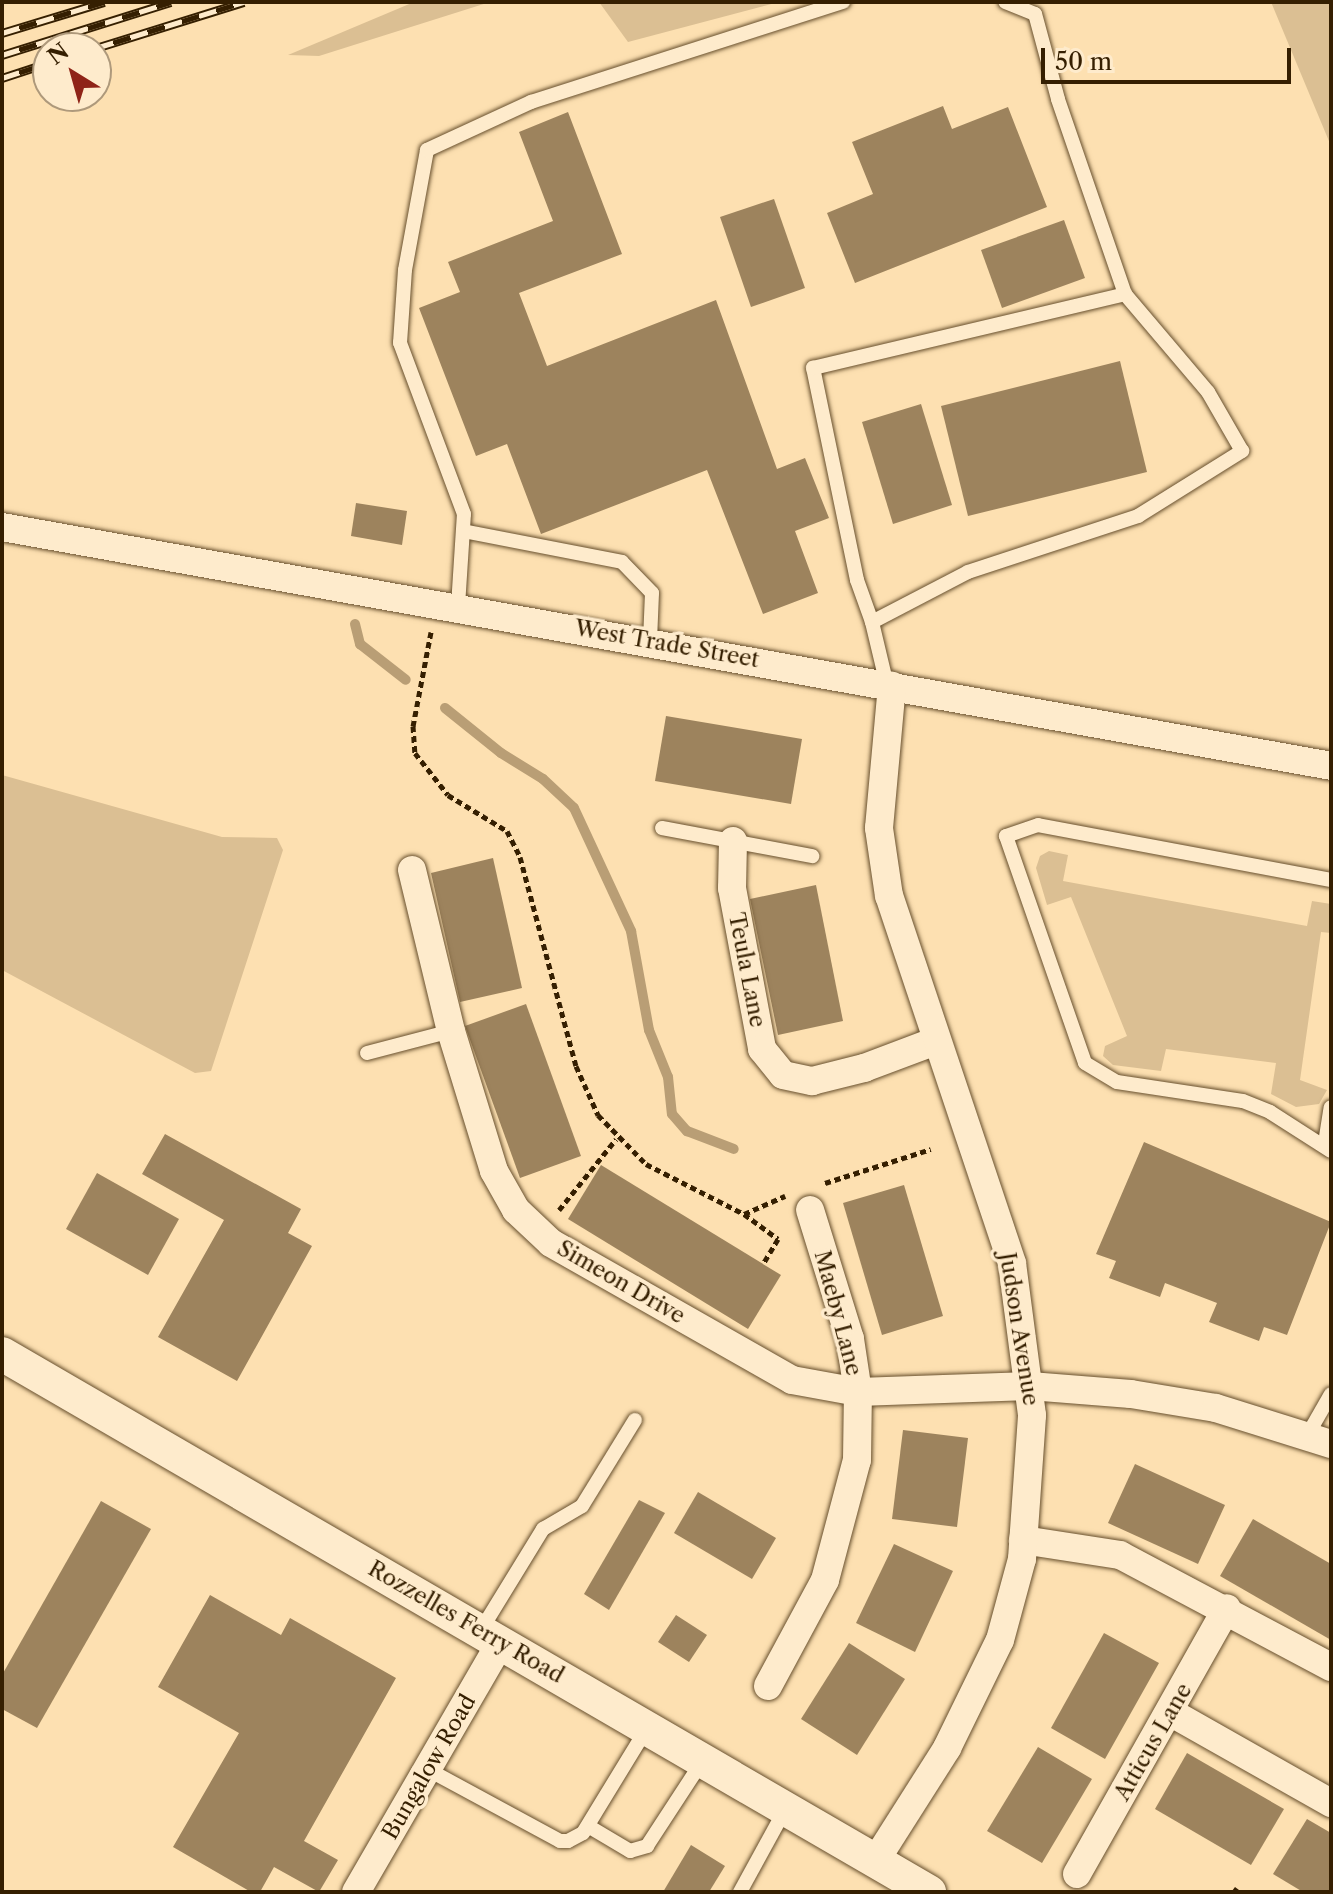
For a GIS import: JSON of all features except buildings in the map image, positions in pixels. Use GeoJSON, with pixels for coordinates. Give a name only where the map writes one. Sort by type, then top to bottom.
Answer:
{"type":"FeatureCollection","features":[{"type":"Feature","properties":{"kind":"street","name":"West Trade Street"},"geometry":{"type":"LineString","coordinates":[[2,527],[447,604],[1331,766]]}},
{"type":"Feature","properties":{"kind":"street","name":"Judson Avenue"},"geometry":{"type":"LineString","coordinates":[[876,1860],[947,1748],[1000,1640],[1023,1540],[1032,1462],[1030,1386],[1012,1263],[889,896],[879,828],[889,686]]}},
{"type":"Feature","properties":{"kind":"street","name":"Teula Lane"},"geometry":{"type":"LineString","coordinates":[[733,841],[732,888],[762,1049],[783,1075],[812,1081],[864,1068],[936,1041]]}},
{"type":"Feature","properties":{"kind":"street","name":"Simeon Drive"},"geometry":{"type":"LineString","coordinates":[[412,870],[451,1031],[494,1171],[516,1210],[542,1234],[792,1380],[858,1392],[1030,1386],[1131,1394],[1216,1408],[1319,1440]]}},
{"type":"Feature","properties":{"kind":"street","name":"Maeby Lane"},"geometry":{"type":"LineString","coordinates":[[768,1686],[825,1580],[845,1522],[857,1460],[858,1392],[850,1339],[805,1197]]}},
{"type":"Feature","properties":{"kind":"street","name":"Rozzelles Ferry Road"},"geometry":{"type":"LineString","coordinates":[[2,1354],[929,1892]]}},
{"type":"Feature","properties":{"kind":"street"},"geometry":{"type":"LineString","coordinates":[[1023,1540],[1120,1555],[1227,1608],[1331,1667]]}},
{"type":"Feature","properties":{"kind":"street","name":"Atticus Lane"},"geometry":{"type":"LineString","coordinates":[[1077,1874],[1227,1608]]}},
{"type":"Feature","properties":{"kind":"street","name":"Bungalow Road"},"geometry":{"type":"LineString","coordinates":[[356,1892],[427,1769],[491,1636]]}},
{"type":"Feature","properties":{"kind":"street"},"geometry":{"type":"LineString","coordinates":[[1170,1712],[1331,1803]]}},
{"type":"Feature","properties":{"kind":"lane"},"geometry":{"type":"LineString","coordinates":[[447,604],[464,514],[400,343],[405,270],[427,150],[531,102],[843,2]]}},
{"type":"Feature","properties":{"kind":"lane"},"geometry":{"type":"LineString","coordinates":[[872,622],[968,572],[1138,516],[1242,451],[1208,392],[1125,294],[1058,99],[1035,14],[1005,2]]}},
{"type":"Feature","properties":{"kind":"lane"},"geometry":{"type":"LineString","coordinates":[[889,686],[857,580],[813,368],[1125,294]]}},
{"type":"Feature","properties":{"kind":"lane"},"geometry":{"type":"LineString","coordinates":[[463,531],[622,562],[652,593],[650,641]]}},
{"type":"Feature","properties":{"kind":"lane"},"geometry":{"type":"LineString","coordinates":[[1331,880],[1038,825],[1006,836],[1085,1063],[1117,1082],[1243,1101],[1328,1147],[1331,1107]]}},
{"type":"Feature","properties":{"kind":"lane"},"geometry":{"type":"LineString","coordinates":[[662,828],[812,856]]}},
{"type":"Feature","properties":{"kind":"lane"},"geometry":{"type":"LineString","coordinates":[[367,1053],[451,1031]]}},
{"type":"Feature","properties":{"kind":"lane"},"geometry":{"type":"LineString","coordinates":[[1319,1440],[1331,1394]]}},
{"type":"Feature","properties":{"kind":"lane"},"geometry":{"type":"LineString","coordinates":[[491,1636],[543,1529],[582,1506],[635,1420]]}},
{"type":"Feature","properties":{"kind":"lane"},"geometry":{"type":"LineString","coordinates":[[427,1769],[560,1841],[583,1833],[648,1728]]}},
{"type":"Feature","properties":{"kind":"lane"},"geometry":{"type":"LineString","coordinates":[[588,1826],[630,1851],[647,1846],[703,1760]]}},
{"type":"Feature","properties":{"kind":"lane"},"geometry":{"type":"LineString","coordinates":[[740,1892],[786,1808]]}},
{"type":"Feature","properties":{"kind":"path"},"geometry":{"type":"LineString","coordinates":[[447,604],[413,726],[415,753],[448,795],[507,831],[520,857],[576,1066],[598,1115],[616,1139],[670,1178],[744,1214],[778,1239],[763,1264]]}},
{"type":"Feature","properties":{"kind":"path"},"geometry":{"type":"LineString","coordinates":[[542,1234],[616,1139]]}},
{"type":"Feature","properties":{"kind":"path"},"geometry":{"type":"LineString","coordinates":[[744,1214],[749,1207],[805,1197],[931,1149]]}},
{"type":"Feature","properties":{"kind":"shaded area"},"geometry":{"type":"Polygon","coordinates":[[[414,2],[490,2],[319,56],[288,55],[414,2]]]}},
{"type":"Feature","properties":{"kind":"shaded area"},"geometry":{"type":"Polygon","coordinates":[[[599,2],[779,2],[628,42],[599,2]]]}},
{"type":"Feature","properties":{"kind":"shaded area"},"geometry":{"type":"Polygon","coordinates":[[[1271,2],[1331,2],[1331,146],[1271,2]]]}},
{"type":"Feature","properties":{"kind":"shaded area"},"geometry":{"type":"Polygon","coordinates":[[[2,775],[222,837],[277,838],[283,850],[211,1071],[195,1073],[2,970],[2,775]]]}},
{"type":"Feature","properties":{"kind":"shaded area"},"geometry":{"type":"Polygon","coordinates":[[[1049,851],[1068,855],[1063,881],[1307,926],[1312,901],[1331,904],[1331,933],[1321,932],[1300,1080],[1327,1090],[1319,1104],[1296,1107],[1271,1094],[1276,1063],[1166,1049],[1161,1071],[1113,1065],[1103,1056],[1105,1046],[1127,1036],[1071,897],[1047,905],[1036,868],[1040,856],[1049,851]]]}},
{"type":"Feature","properties":{"kind":"waterway"},"geometry":{"type":"LineString","coordinates":[[355,624],[360,644],[406,680]]}},
{"type":"Feature","properties":{"kind":"waterway"},"geometry":{"type":"LineString","coordinates":[[445,708],[501,753],[543,779],[574,808],[631,931],[649,1030],[668,1077],[672,1114],[687,1131],[734,1149]]}},
{"type":"Feature","properties":{"kind":"railway"},"geometry":{"type":"LineString","coordinates":[[2,33],[104,2]]}},
{"type":"Feature","properties":{"kind":"railway"},"geometry":{"type":"LineString","coordinates":[[2,55],[171,2]]}},
{"type":"Feature","properties":{"kind":"railway"},"geometry":{"type":"LineString","coordinates":[[112,43],[244,2]]}},
{"type":"Feature","properties":{"kind":"railway"},"geometry":{"type":"LineString","coordinates":[[2,78],[32,68]]}}]}
